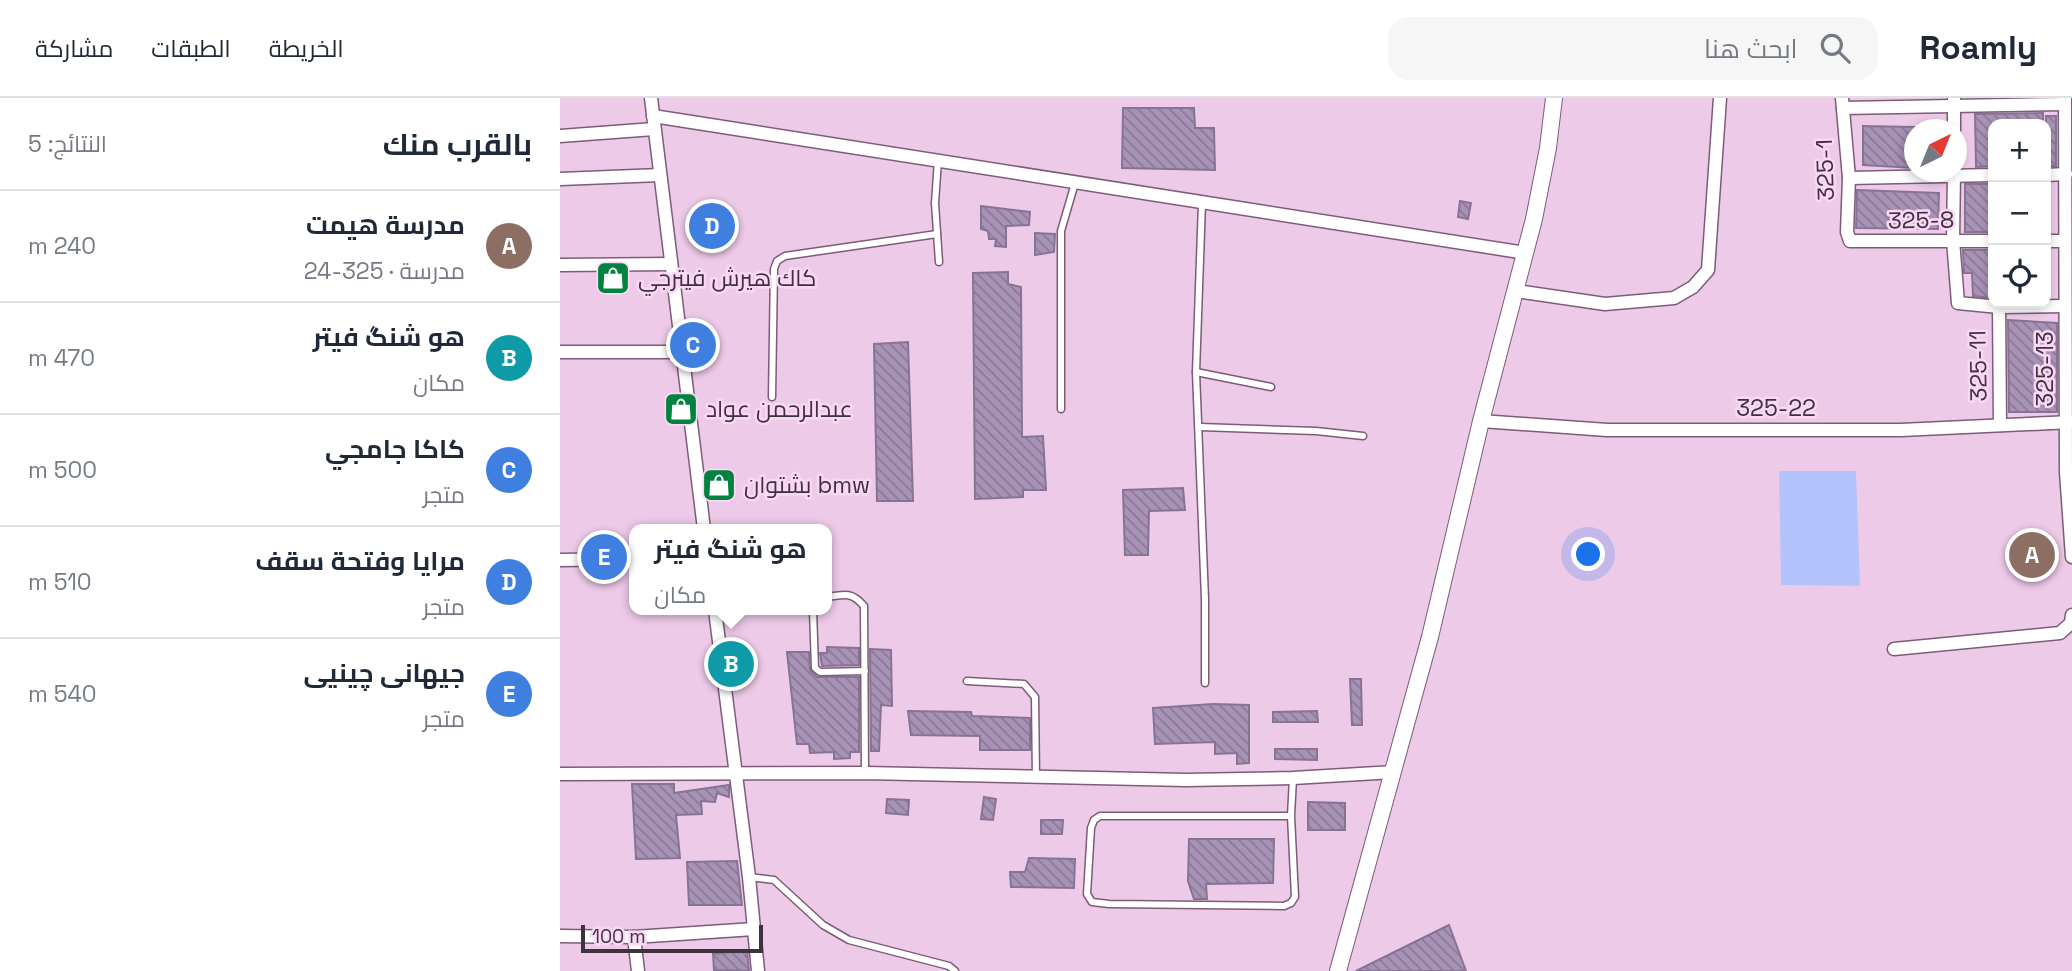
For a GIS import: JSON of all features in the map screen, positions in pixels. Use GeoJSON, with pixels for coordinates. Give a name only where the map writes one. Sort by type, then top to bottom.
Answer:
{"type":"FeatureCollection","features":[{"type":"Feature","properties":{"kind":"street"},"geometry":{"type":"LineString","coordinates":[[651,98],[703,524]]}},
{"type":"Feature","properties":{"kind":"street"},"geometry":{"type":"LineString","coordinates":[[1338,971],[1438,604],[1481,421],[1526,253],[1542,184],[1554,98]]}},
{"type":"Feature","properties":{"kind":"street"},"geometry":{"type":"LineString","coordinates":[[1516,291],[1605,304],[1674,298],[1693,287],[1707,270],[1720,98]]}},
{"type":"Feature","properties":{"kind":"street"},"geometry":{"type":"LineString","coordinates":[[1954,101],[1954,119]]}},
{"type":"Feature","properties":{"kind":"street"},"geometry":{"type":"LineString","coordinates":[[1843,103],[2066,101]]}},
{"type":"Feature","properties":{"kind":"street","name":"325-13"},"geometry":{"type":"LineString","coordinates":[[2066,101],[2069,137],[2066,174],[2066,306],[2069,328],[2072,557]]}},
{"type":"Feature","properties":{"kind":"street","name":"325-1"},"geometry":{"type":"LineString","coordinates":[[1843,103],[1849,178],[1847,232],[1850,241]]}},
{"type":"Feature","properties":{"kind":"street"},"geometry":{"type":"LineString","coordinates":[[560,135],[654,123],[938,160],[1526,253]]}},
{"type":"Feature","properties":{"kind":"street"},"geometry":{"type":"LineString","coordinates":[[1967,174],[1988,175]]}},
{"type":"Feature","properties":{"kind":"street"},"geometry":{"type":"LineString","coordinates":[[2051,175],[2066,174]]}},
{"type":"Feature","properties":{"kind":"street"},"geometry":{"type":"LineString","coordinates":[[560,179],[660,175]]}},
{"type":"Feature","properties":{"kind":"street"},"geometry":{"type":"LineString","coordinates":[[1849,178],[1904,175]]}},
{"type":"Feature","properties":{"kind":"street"},"geometry":{"type":"LineString","coordinates":[[1954,182],[1953,240],[1958,303],[1988,306]]}},
{"type":"Feature","properties":{"kind":"street","name":"325-8"},"geometry":{"type":"LineString","coordinates":[[1850,241],[1988,241]]}},
{"type":"Feature","properties":{"kind":"street"},"geometry":{"type":"LineString","coordinates":[[560,265],[671,264]]}},
{"type":"Feature","properties":{"kind":"street"},"geometry":{"type":"LineString","coordinates":[[2051,306],[2066,306]]}},
{"type":"Feature","properties":{"kind":"street","name":"325-11"},"geometry":{"type":"LineString","coordinates":[[1999,308],[2000,425]]}},
{"type":"Feature","properties":{"kind":"street"},"geometry":{"type":"LineString","coordinates":[[560,352],[682,352]]}},
{"type":"Feature","properties":{"kind":"street","name":"325-22"},"geometry":{"type":"LineString","coordinates":[[1481,421],[1607,430],[1902,430],[2069,422]]}},
{"type":"Feature","properties":{"kind":"street"},"geometry":{"type":"LineString","coordinates":[[560,560],[629,559]]}},
{"type":"Feature","properties":{"kind":"street"},"geometry":{"type":"LineString","coordinates":[[716,615],[749,877],[758,971]]}},
{"type":"Feature","properties":{"kind":"street"},"geometry":{"type":"LineString","coordinates":[[1894,649],[2060,633],[2071,623],[2072,615]]}},
{"type":"Feature","properties":{"kind":"street"},"geometry":{"type":"LineString","coordinates":[[560,774],[865,773],[1186,780],[1293,778],[1394,772]]}},
{"type":"Feature","properties":{"kind":"street"},"geometry":{"type":"LineString","coordinates":[[560,936],[635,937],[754,929]]}},
{"type":"Feature","properties":{"kind":"street"},"geometry":{"type":"LineString","coordinates":[[635,937],[638,971]]}},
{"type":"Feature","properties":{"kind":"lane"},"geometry":{"type":"LineString","coordinates":[[938,160],[935,203],[939,262]]}},
{"type":"Feature","properties":{"kind":"lane"},"geometry":{"type":"LineString","coordinates":[[1061,409],[1061,231],[1075,183]]}},
{"type":"Feature","properties":{"kind":"lane"},"geometry":{"type":"LineString","coordinates":[[1202,202],[1196,372],[1200,427],[1205,683]]}},
{"type":"Feature","properties":{"kind":"lane"},"geometry":{"type":"LineString","coordinates":[[772,397],[774,269],[777,261],[785,256],[937,234]]}},
{"type":"Feature","properties":{"kind":"lane"},"geometry":{"type":"LineString","coordinates":[[1196,372],[1271,387]]}},
{"type":"Feature","properties":{"kind":"lane"},"geometry":{"type":"LineString","coordinates":[[1200,427],[1316,431],[1363,436]]}},
{"type":"Feature","properties":{"kind":"lane"},"geometry":{"type":"LineString","coordinates":[[832,596],[848,593],[857,597],[864,607],[865,773]]}},
{"type":"Feature","properties":{"kind":"lane"},"geometry":{"type":"LineString","coordinates":[[813,615],[815,668],[820,672],[865,671]]}},
{"type":"Feature","properties":{"kind":"lane"},"geometry":{"type":"LineString","coordinates":[[967,681],[1024,684],[1035,697],[1036,778]]}},
{"type":"Feature","properties":{"kind":"lane"},"geometry":{"type":"LineString","coordinates":[[1291,816],[1100,816],[1094,820],[1091,828],[1087,894],[1092,902],[1109,904],[1284,906],[1291,903],[1295,897],[1291,816],[1293,778]]}},
{"type":"Feature","properties":{"kind":"lane"},"geometry":{"type":"LineString","coordinates":[[749,877],[775,880],[823,925],[849,940],[949,966],[955,971]]}},
{"type":"Feature","properties":{"kind":"shaded area"},"geometry":{"type":"Polygon","coordinates":[[[1779,471],[1856,471],[1860,586],[1781,585],[1779,471]]]}},
{"type":"Feature","properties":{"kind":"building"},"geometry":{"type":"Polygon","coordinates":[[[1123,108],[1194,108],[1195,128],[1214,128],[1215,170],[1122,168],[1123,108]]]}},
{"type":"Feature","properties":{"kind":"building"},"geometry":{"type":"Polygon","coordinates":[[[2043,113],[2043,119],[1988,119],[1988,166],[1976,167],[1975,114],[2043,113]]]}},
{"type":"Feature","properties":{"kind":"building"},"geometry":{"type":"Polygon","coordinates":[[[2046,116],[2056,116],[2056,166],[2051,166],[2051,119],[2046,119],[2046,116]]]}},
{"type":"Feature","properties":{"kind":"building"},"geometry":{"type":"Polygon","coordinates":[[[1863,126],[1904,127],[1904,167],[1863,165],[1863,126]]]}},
{"type":"Feature","properties":{"kind":"building"},"geometry":{"type":"Polygon","coordinates":[[[1965,184],[1988,184],[1988,232],[1965,232],[1965,184]]]}},
{"type":"Feature","properties":{"kind":"building"},"geometry":{"type":"Polygon","coordinates":[[[1857,190],[1939,193],[1938,229],[1856,228],[1857,190]]]}},
{"type":"Feature","properties":{"kind":"building"},"geometry":{"type":"Polygon","coordinates":[[[1460,201],[1471,203],[1468,219],[1458,217],[1460,201]]]}},
{"type":"Feature","properties":{"kind":"building"},"geometry":{"type":"Polygon","coordinates":[[[981,206],[1030,212],[1029,225],[1006,226],[1006,247],[995,246],[996,239],[989,239],[988,231],[981,229],[981,206]]]}},
{"type":"Feature","properties":{"kind":"building"},"geometry":{"type":"Polygon","coordinates":[[[1035,233],[1055,234],[1054,252],[1035,255],[1035,233]]]}},
{"type":"Feature","properties":{"kind":"building"},"geometry":{"type":"Polygon","coordinates":[[[1963,250],[1988,250],[1988,298],[1973,296],[1972,273],[1964,273],[1963,250]]]}},
{"type":"Feature","properties":{"kind":"building"},"geometry":{"type":"Polygon","coordinates":[[[1008,272],[1008,284],[1021,287],[1022,437],[1043,436],[1046,490],[1023,490],[1023,497],[975,499],[973,273],[1008,272]]]}},
{"type":"Feature","properties":{"kind":"building"},"geometry":{"type":"Polygon","coordinates":[[[2008,320],[2057,323],[2057,412],[2009,412],[2008,320]]]}},
{"type":"Feature","properties":{"kind":"building"},"geometry":{"type":"Polygon","coordinates":[[[908,342],[913,501],[877,501],[874,344],[908,342]]]}},
{"type":"Feature","properties":{"kind":"building"},"geometry":{"type":"Polygon","coordinates":[[[1183,488],[1185,510],[1149,511],[1148,555],[1125,555],[1123,490],[1183,488]]]}},
{"type":"Feature","properties":{"kind":"building"},"geometry":{"type":"Polygon","coordinates":[[[827,647],[859,648],[859,665],[822,666],[820,653],[827,653],[827,647]]]}},
{"type":"Feature","properties":{"kind":"building"},"geometry":{"type":"Polygon","coordinates":[[[870,649],[891,650],[892,706],[881,705],[879,751],[871,751],[870,649]]]}},
{"type":"Feature","properties":{"kind":"building"},"geometry":{"type":"Polygon","coordinates":[[[787,652],[809,652],[810,670],[817,677],[859,677],[859,752],[850,752],[850,758],[834,759],[834,752],[810,753],[809,744],[797,744],[787,652]]]}},
{"type":"Feature","properties":{"kind":"building"},"geometry":{"type":"Polygon","coordinates":[[[1350,679],[1361,679],[1362,725],[1352,725],[1350,679]]]}},
{"type":"Feature","properties":{"kind":"building"},"geometry":{"type":"Polygon","coordinates":[[[1213,704],[1249,705],[1249,763],[1237,764],[1237,753],[1215,754],[1215,742],[1155,744],[1153,708],[1213,704]]]}},
{"type":"Feature","properties":{"kind":"building"},"geometry":{"type":"Polygon","coordinates":[[[908,711],[971,712],[972,716],[1030,718],[1030,750],[980,750],[980,736],[911,735],[908,711]]]}},
{"type":"Feature","properties":{"kind":"building"},"geometry":{"type":"Polygon","coordinates":[[[1317,711],[1318,722],[1273,722],[1273,712],[1317,711]]]}},
{"type":"Feature","properties":{"kind":"building"},"geometry":{"type":"Polygon","coordinates":[[[1275,749],[1317,749],[1317,760],[1275,759],[1275,749]]]}},
{"type":"Feature","properties":{"kind":"building"},"geometry":{"type":"Polygon","coordinates":[[[632,784],[674,784],[674,793],[729,785],[729,797],[717,793],[715,802],[701,801],[702,814],[676,815],[680,858],[636,859],[632,784]]]}},
{"type":"Feature","properties":{"kind":"building"},"geometry":{"type":"Polygon","coordinates":[[[984,797],[996,799],[993,820],[981,819],[984,797]]]}},
{"type":"Feature","properties":{"kind":"building"},"geometry":{"type":"Polygon","coordinates":[[[887,799],[909,800],[908,815],[886,813],[887,799]]]}},
{"type":"Feature","properties":{"kind":"building"},"geometry":{"type":"Polygon","coordinates":[[[1308,802],[1345,803],[1345,830],[1308,830],[1308,802]]]}},
{"type":"Feature","properties":{"kind":"building"},"geometry":{"type":"Polygon","coordinates":[[[1041,820],[1063,820],[1062,834],[1041,834],[1041,820]]]}},
{"type":"Feature","properties":{"kind":"building"},"geometry":{"type":"Polygon","coordinates":[[[1189,839],[1274,839],[1273,883],[1206,884],[1207,899],[1194,899],[1188,881],[1189,839]]]}},
{"type":"Feature","properties":{"kind":"building"},"geometry":{"type":"Polygon","coordinates":[[[1029,858],[1075,859],[1074,888],[1011,887],[1010,872],[1025,872],[1029,858]]]}},
{"type":"Feature","properties":{"kind":"building"},"geometry":{"type":"Polygon","coordinates":[[[737,861],[742,905],[689,905],[687,862],[737,861]]]}},
{"type":"Feature","properties":{"kind":"building"},"geometry":{"type":"Polygon","coordinates":[[[1449,925],[1466,971],[1356,971],[1449,925]]]}},
{"type":"Feature","properties":{"kind":"building"},"geometry":{"type":"Polygon","coordinates":[[[747,950],[749,971],[714,970],[713,954],[747,950]]]}},
{"type":"Feature","properties":{"kind":"place","name":"مرايا وفتحة سقف"},"geometry":{"type":"Point","coordinates":[712,226]}},
{"type":"Feature","properties":{"kind":"place","name":"كاك هيرش فيترجي"},"geometry":{"type":"Point","coordinates":[613,278]}},
{"type":"Feature","properties":{"kind":"place","name":"كاكا جامجي"},"geometry":{"type":"Point","coordinates":[693,345]}},
{"type":"Feature","properties":{"kind":"place","name":"عبدالرحمن عواد"},"geometry":{"type":"Point","coordinates":[681,409]}},
{"type":"Feature","properties":{"kind":"place","name":"بشتوان bmw"},"geometry":{"type":"Point","coordinates":[719,485]}},
{"type":"Feature","properties":{"kind":"place","name":"مدرسة هيمت"},"geometry":{"type":"Point","coordinates":[2032,555]}},
{"type":"Feature","properties":{"kind":"place","name":"جیهانی چینیی"},"geometry":{"type":"Point","coordinates":[604,557]}},
{"type":"Feature","properties":{"kind":"place","name":"هو شنگ فيتر"},"geometry":{"type":"Point","coordinates":[731,664]}}]}
